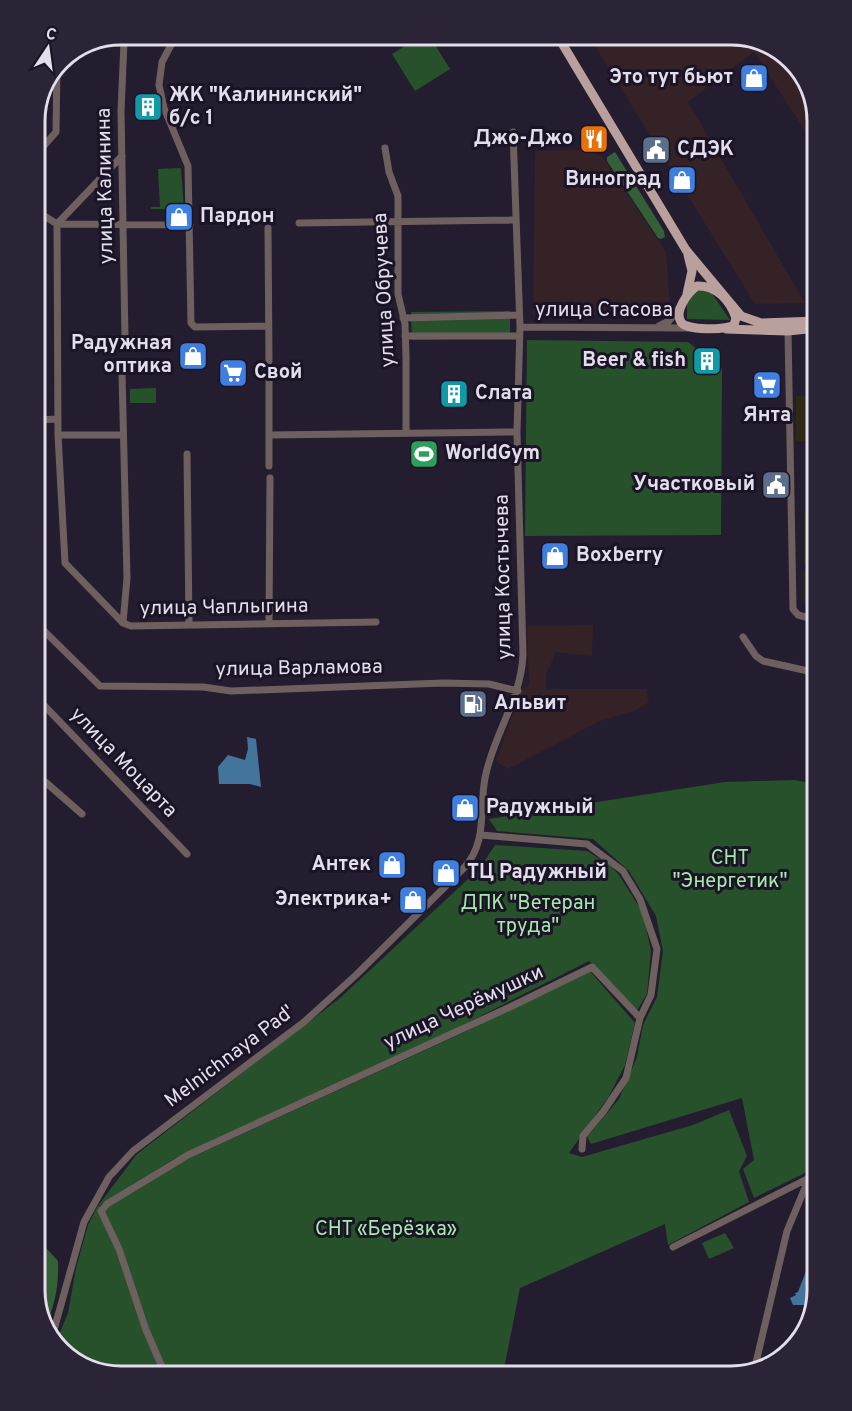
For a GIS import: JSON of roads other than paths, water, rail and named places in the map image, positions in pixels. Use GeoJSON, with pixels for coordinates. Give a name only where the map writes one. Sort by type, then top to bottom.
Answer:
{"type":"FeatureCollection","features":[{"type":"Feature","properties":{"kind":"main road"},"geometry":{"type":"LineString","coordinates":[[563,45],[686,250],[728,302],[736,321],[731,327],[724,328]]}},
{"type":"Feature","properties":{"kind":"main road"},"geometry":{"type":"LineString","coordinates":[[686,250],[692,271],[679,319],[688,328],[788,331],[807,329]]}},
{"type":"Feature","properties":{"kind":"main road"},"geometry":{"type":"LineString","coordinates":[[686,297],[697,286],[704,286],[718,292],[741,316],[761,324],[807,322]]}},
{"type":"Feature","properties":{"kind":"street","name":"улица Калинина"},"geometry":{"type":"LineString","coordinates":[[125,45],[122,156],[125,338]]}},
{"type":"Feature","properties":{"kind":"street"},"geometry":{"type":"LineString","coordinates":[[171,45],[162,62],[159,85],[172,129],[187,163],[192,326],[268,326]]}},
{"type":"Feature","properties":{"kind":"street"},"geometry":{"type":"LineString","coordinates":[[45,145],[57,132],[57,81]]}},
{"type":"Feature","properties":{"kind":"street","name":"улица Костычева"},"geometry":{"type":"LineString","coordinates":[[481,835],[485,776],[518,691],[522,674],[517,432],[520,327],[513,132]]}},
{"type":"Feature","properties":{"kind":"street","name":"улица Обручева"},"geometry":{"type":"LineString","coordinates":[[385,148],[389,172],[398,196],[399,305],[405,336],[406,433]]}},
{"type":"Feature","properties":{"kind":"street"},"geometry":{"type":"LineString","coordinates":[[122,156],[57,224],[58,435],[122,435]]}},
{"type":"Feature","properties":{"kind":"street"},"geometry":{"type":"LineString","coordinates":[[45,216],[57,224],[190,225]]}},
{"type":"Feature","properties":{"kind":"street"},"geometry":{"type":"LineString","coordinates":[[299,223],[516,220]]}},
{"type":"Feature","properties":{"kind":"street"},"geometry":{"type":"LineString","coordinates":[[268,228],[269,361]]}},
{"type":"Feature","properties":{"kind":"street"},"geometry":{"type":"LineString","coordinates":[[654,327],[669,321],[686,297]]}},
{"type":"Feature","properties":{"kind":"street","name":"улица Стасова"},"geometry":{"type":"LineString","coordinates":[[403,318],[519,315]]}},
{"type":"Feature","properties":{"kind":"street","name":"улица Стасова"},"geometry":{"type":"LineString","coordinates":[[520,327],[688,328]]}},
{"type":"Feature","properties":{"kind":"street"},"geometry":{"type":"LineString","coordinates":[[788,331],[793,609],[798,615],[807,617]]}},
{"type":"Feature","properties":{"kind":"street","name":"улица Стасова"},"geometry":{"type":"LineString","coordinates":[[405,336],[519,336]]}},
{"type":"Feature","properties":{"kind":"street"},"geometry":{"type":"LineString","coordinates":[[122,374],[127,578],[123,623]]}},
{"type":"Feature","properties":{"kind":"street"},"geometry":{"type":"LineString","coordinates":[[269,376],[270,466]]}},
{"type":"Feature","properties":{"kind":"street"},"geometry":{"type":"LineString","coordinates":[[45,420],[58,419]]}},
{"type":"Feature","properties":{"kind":"street"},"geometry":{"type":"LineString","coordinates":[[270,435],[517,432]]}},
{"type":"Feature","properties":{"kind":"street","name":"улица Чаплыгина"},"geometry":{"type":"LineString","coordinates":[[58,435],[63,560],[123,623],[141,626],[376,622]]}},
{"type":"Feature","properties":{"kind":"street"},"geometry":{"type":"LineString","coordinates":[[187,453],[189,624]]}},
{"type":"Feature","properties":{"kind":"street"},"geometry":{"type":"LineString","coordinates":[[270,478],[270,623]]}},
{"type":"Feature","properties":{"kind":"street","name":"улица Варламова"},"geometry":{"type":"LineString","coordinates":[[45,632],[100,686],[203,687],[231,691],[443,682],[489,684],[518,691]]}},
{"type":"Feature","properties":{"kind":"street"},"geometry":{"type":"LineString","coordinates":[[743,637],[756,656],[763,661],[807,671]]}},
{"type":"Feature","properties":{"kind":"street","name":"улица Моцарта"},"geometry":{"type":"LineString","coordinates":[[45,706],[188,854]]}},
{"type":"Feature","properties":{"kind":"street"},"geometry":{"type":"LineString","coordinates":[[45,782],[82,814]]}},
{"type":"Feature","properties":{"kind":"street"},"geometry":{"type":"LineString","coordinates":[[481,835],[587,844],[623,872],[639,899],[652,930],[657,949],[651,995],[640,1018],[626,1078],[583,1136],[582,1149]]}},
{"type":"Feature","properties":{"kind":"street","name":"Melnichnaya Pad'"},"geometry":{"type":"LineString","coordinates":[[55,1327],[84,1222],[109,1177],[133,1151],[332,997],[472,859],[481,835]]}},
{"type":"Feature","properties":{"kind":"street","name":"улица Черёмушки"},"geometry":{"type":"LineString","coordinates":[[162,1366],[146,1330],[120,1249],[101,1211],[107,1204],[188,1155],[592,967],[640,1018]]}},
{"type":"Feature","properties":{"kind":"street"},"geometry":{"type":"LineString","coordinates":[[673,1247],[807,1179]]}},
{"type":"Feature","properties":{"kind":"street"},"geometry":{"type":"LineString","coordinates":[[756,1362],[787,1231],[807,1179]]}},
{"type":"Feature","properties":{"kind":"water"},"geometry":{"type":"Polygon","coordinates":[[[247,737],[256,739],[261,787],[250,784],[219,784],[218,767],[228,755],[245,760],[248,749],[247,737]]]}},
{"type":"Feature","properties":{"kind":"water"},"geometry":{"type":"Polygon","coordinates":[[[807,1269],[805,1305],[793,1305],[790,1298],[798,1292],[807,1269]]]}},
{"type":"Feature","properties":{"kind":"place","name":"Это тут бьют"},"geometry":{"type":"Point","coordinates":[754,78]}},
{"type":"Feature","properties":{"kind":"place","name":"ЖК \"Калининский\" б/с 1"},"geometry":{"type":"Point","coordinates":[148,107]}},
{"type":"Feature","properties":{"kind":"place","name":"Джо-Джо"},"geometry":{"type":"Point","coordinates":[594,139]}},
{"type":"Feature","properties":{"kind":"place","name":"СДЭК"},"geometry":{"type":"Point","coordinates":[656,150]}},
{"type":"Feature","properties":{"kind":"place","name":"Виноград"},"geometry":{"type":"Point","coordinates":[682,180]}},
{"type":"Feature","properties":{"kind":"place","name":"Пардон"},"geometry":{"type":"Point","coordinates":[179,217]}},
{"type":"Feature","properties":{"kind":"place","name":"Радужная оптика"},"geometry":{"type":"Point","coordinates":[193,356]}},
{"type":"Feature","properties":{"kind":"place","name":"Beer & fish"},"geometry":{"type":"Point","coordinates":[707,361]}},
{"type":"Feature","properties":{"kind":"place","name":"Свой"},"geometry":{"type":"Point","coordinates":[233,373]}},
{"type":"Feature","properties":{"kind":"place","name":"Янта"},"geometry":{"type":"Point","coordinates":[767,385]}},
{"type":"Feature","properties":{"kind":"place","name":"Слата"},"geometry":{"type":"Point","coordinates":[454,394]}},
{"type":"Feature","properties":{"kind":"place","name":"WorldGym"},"geometry":{"type":"Point","coordinates":[424,454]}},
{"type":"Feature","properties":{"kind":"place","name":"Участковый"},"geometry":{"type":"Point","coordinates":[776,485]}},
{"type":"Feature","properties":{"kind":"place","name":"Boxberry"},"geometry":{"type":"Point","coordinates":[555,556]}},
{"type":"Feature","properties":{"kind":"place","name":"Альвит"},"geometry":{"type":"Point","coordinates":[473,704]}},
{"type":"Feature","properties":{"kind":"place","name":"Радужный"},"geometry":{"type":"Point","coordinates":[465,808]}},
{"type":"Feature","properties":{"kind":"place","name":"Антек"},"geometry":{"type":"Point","coordinates":[392,865]}},
{"type":"Feature","properties":{"kind":"place","name":"ТЦ Радужный"},"geometry":{"type":"Point","coordinates":[446,873]}},
{"type":"Feature","properties":{"kind":"place","name":"Электрика+"},"geometry":{"type":"Point","coordinates":[413,900]}},
{"type":"Feature","properties":{"kind":"park label","name":"СНТ \"Энергетик\""},"geometry":{"type":"Point","coordinates":[730,870]}},
{"type":"Feature","properties":{"kind":"park label","name":"ДПК \"Ветеран труда\""},"geometry":{"type":"Point","coordinates":[528,916]}},
{"type":"Feature","properties":{"kind":"park label","name":"СНТ «Берёзка»"},"geometry":{"type":"Point","coordinates":[386,1230]}}]}
